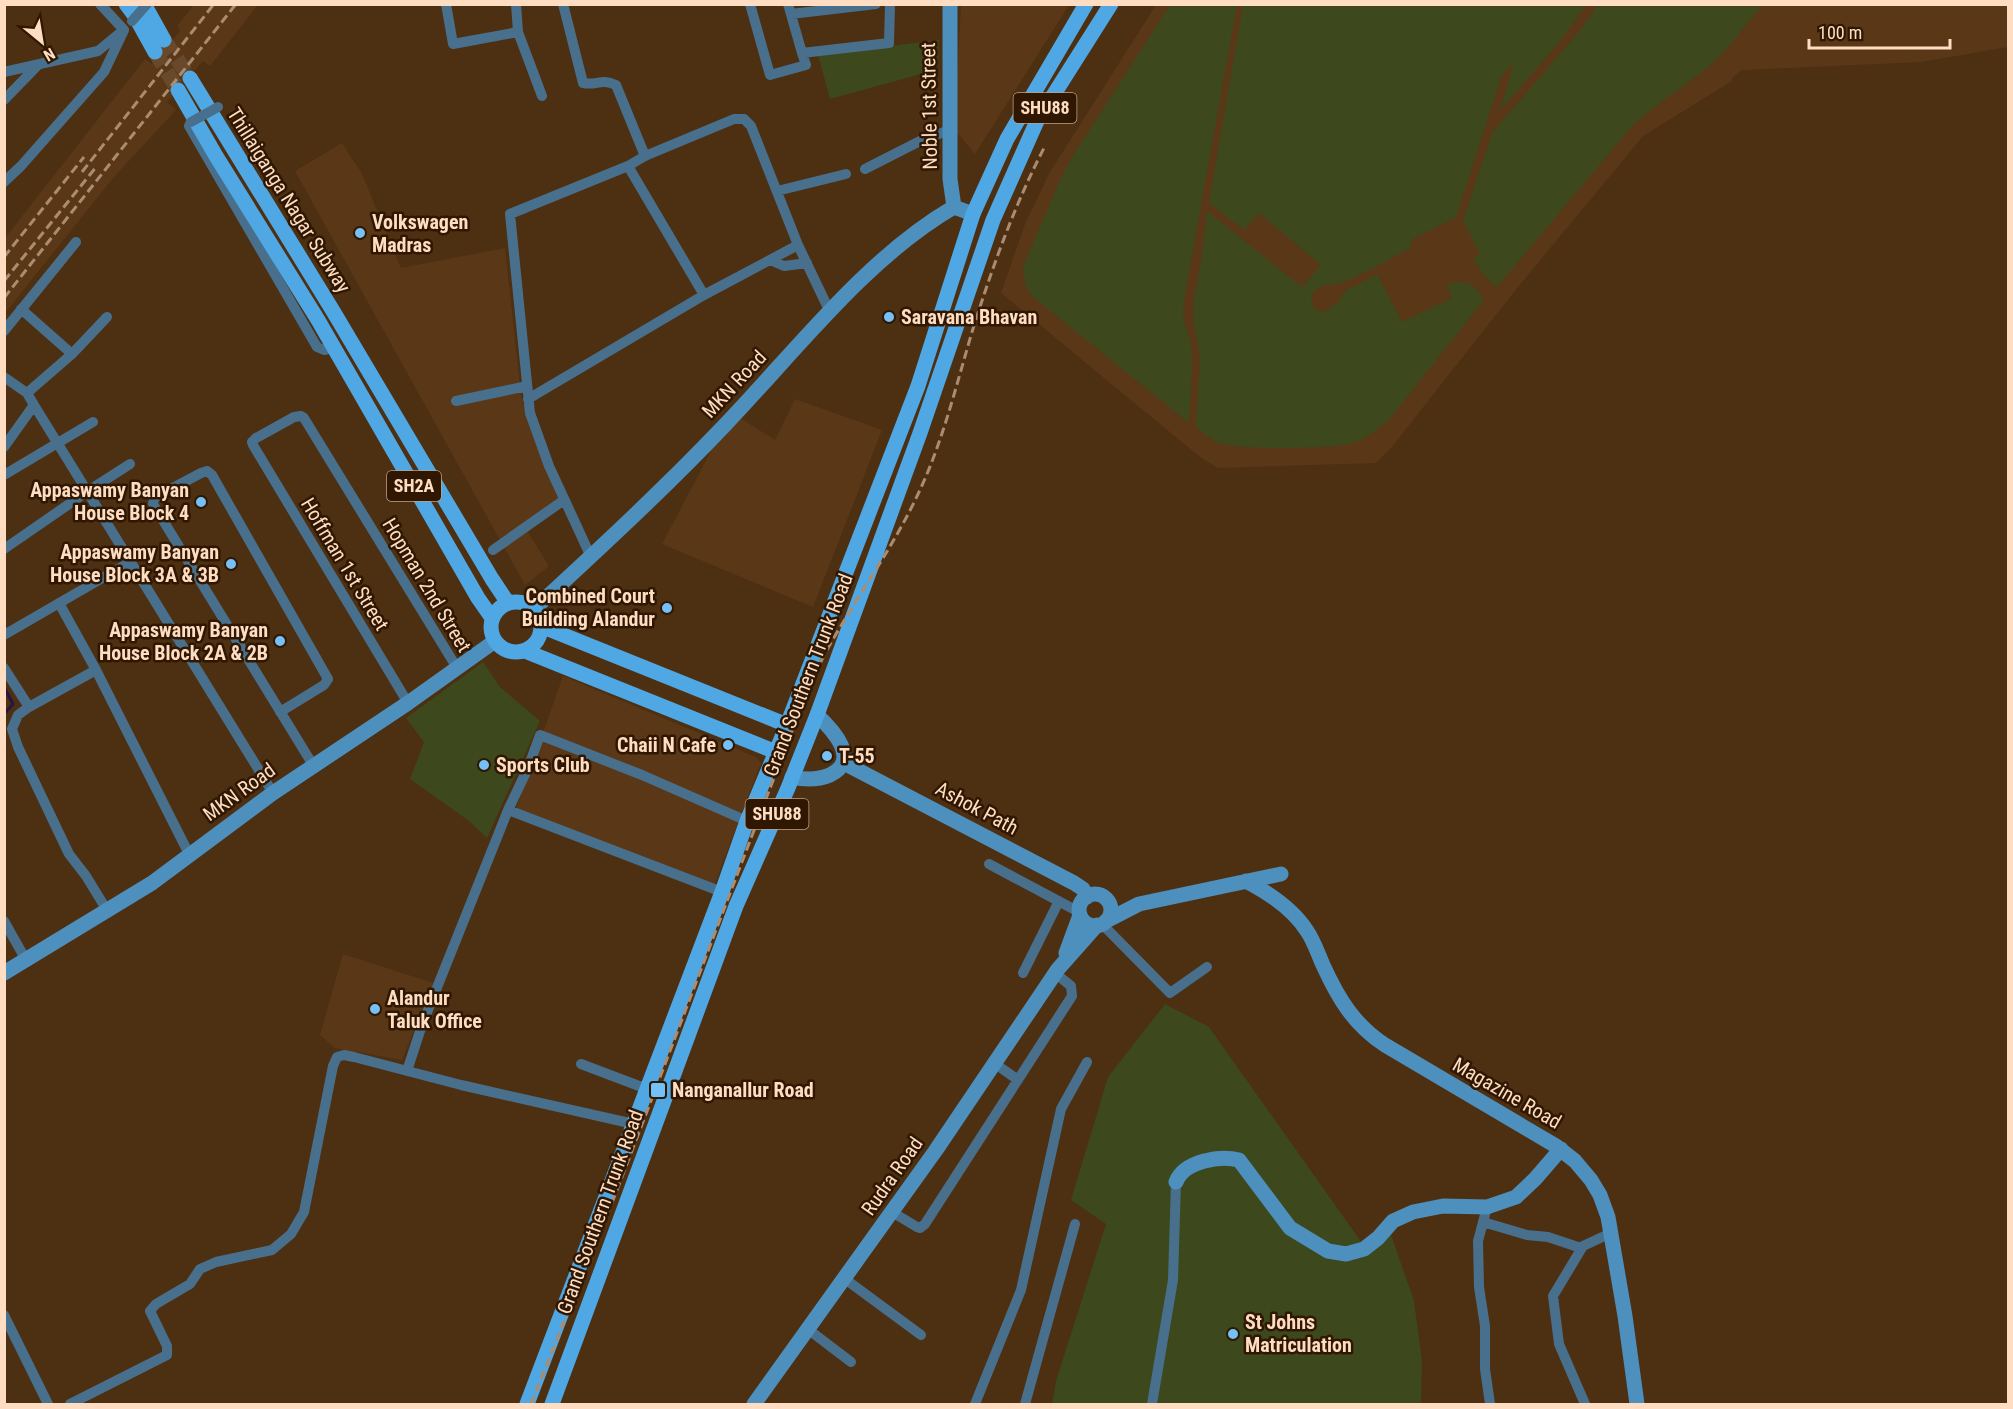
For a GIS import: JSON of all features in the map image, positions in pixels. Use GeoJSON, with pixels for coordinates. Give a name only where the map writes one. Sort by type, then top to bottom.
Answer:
{"type":"FeatureCollection","features":[{"type":"Feature","properties":{"kind":"main road"},"geometry":{"type":"LineString","coordinates":[[126,4],[160,46],[145,4]]}},
{"type":"Feature","properties":{"kind":"main road","name":"Grand Southern Trunk Road"},"geometry":{"type":"LineString","coordinates":[[527,1404],[722,892],[747,820],[787,725],[918,386],[974,214],[1006,139],[1086,4]]}},
{"type":"Feature","properties":{"kind":"main road","name":"Grand Southern Trunk Road"},"geometry":{"type":"LineString","coordinates":[[552,1404],[736,906],[817,715],[920,433],[993,220],[1038,120],[1111,4]]}},
{"type":"Feature","properties":{"kind":"main road","name":"Thillaiganga Nagar Subway"},"geometry":{"type":"LineString","coordinates":[[190,78],[352,344]]}},
{"type":"Feature","properties":{"kind":"main road","name":"Thillaiganga Nagar Subway"},"geometry":{"type":"LineString","coordinates":[[178,90],[335,350]]}},
{"type":"Feature","properties":{"kind":"main road"},"geometry":{"type":"LineString","coordinates":[[1020,114],[1038,120]]}},
{"type":"Feature","properties":{"kind":"main road"},"geometry":{"type":"LineString","coordinates":[[974,214],[993,220]]}},
{"type":"Feature","properties":{"kind":"main road"},"geometry":{"type":"LineString","coordinates":[[335,350],[352,344]]}},
{"type":"Feature","properties":{"kind":"main road","name":"SH2A"},"geometry":{"type":"LineString","coordinates":[[352,344],[508,603]]}},
{"type":"Feature","properties":{"kind":"main road","name":"SH2A"},"geometry":{"type":"LineString","coordinates":[[335,350],[492,618],[491,629],[495,641]]}},
{"type":"Feature","properties":{"kind":"main road"},"geometry":{"type":"LineString","coordinates":[[492,618],[508,603],[519,602],[534,609],[542,626],[540,636],[534,645],[525,651]]}},
{"type":"Feature","properties":{"kind":"main road"},"geometry":{"type":"LineString","coordinates":[[542,626],[787,725]]}},
{"type":"Feature","properties":{"kind":"main road"},"geometry":{"type":"LineString","coordinates":[[495,641],[506,650],[525,651],[776,752]]}},
{"type":"Feature","properties":{"kind":"street"},"geometry":{"type":"LineString","coordinates":[[100,4],[128,26]]}},
{"type":"Feature","properties":{"kind":"street"},"geometry":{"type":"LineString","coordinates":[[4,182],[104,72],[128,26],[145,4]]}},
{"type":"Feature","properties":{"kind":"street"},"geometry":{"type":"LineString","coordinates":[[446,4],[453,44],[518,32]]}},
{"type":"Feature","properties":{"kind":"street"},"geometry":{"type":"LineString","coordinates":[[516,4],[518,32],[542,96]]}},
{"type":"Feature","properties":{"kind":"street"},"geometry":{"type":"LineString","coordinates":[[562,4],[583,83],[591,85],[605,80],[616,84],[645,156]]}},
{"type":"Feature","properties":{"kind":"street"},"geometry":{"type":"LineString","coordinates":[[750,4],[770,75],[806,65],[790,9],[876,4]]}},
{"type":"Feature","properties":{"kind":"street"},"geometry":{"type":"LineString","coordinates":[[802,53],[889,43],[890,4]]}},
{"type":"Feature","properties":{"kind":"street","name":"Noble 1st Street"},"geometry":{"type":"LineString","coordinates":[[950,4],[950,130],[954,207]]}},
{"type":"Feature","properties":{"kind":"street"},"geometry":{"type":"LineString","coordinates":[[4,72],[98,51],[128,26]]}},
{"type":"Feature","properties":{"kind":"street"},"geometry":{"type":"LineString","coordinates":[[4,99],[38,64]]}},
{"type":"Feature","properties":{"kind":"street"},"geometry":{"type":"LineString","coordinates":[[218,107],[191,122],[189,126],[317,347],[324,350],[335,350]]}},
{"type":"Feature","properties":{"kind":"street"},"geometry":{"type":"LineString","coordinates":[[591,556],[564,500],[534,426],[528,399],[510,213],[628,166],[645,156],[734,118],[744,119],[751,126],[798,245],[830,312]]}},
{"type":"Feature","properties":{"kind":"street"},"geometry":{"type":"LineString","coordinates":[[865,169],[924,139],[950,130]]}},
{"type":"Feature","properties":{"kind":"street"},"geometry":{"type":"LineString","coordinates":[[628,166],[704,295]]}},
{"type":"Feature","properties":{"kind":"street"},"geometry":{"type":"LineString","coordinates":[[777,191],[846,174]]}},
{"type":"Feature","properties":{"kind":"street"},"geometry":{"type":"LineString","coordinates":[[954,207],[974,214]]}},
{"type":"Feature","properties":{"kind":"street","name":"MKN Road"},"geometry":{"type":"LineString","coordinates":[[534,609],[724,427],[830,312],[901,244],[954,207]]}},
{"type":"Feature","properties":{"kind":"street"},"geometry":{"type":"LineString","coordinates":[[4,331],[76,242]]}},
{"type":"Feature","properties":{"kind":"street"},"geometry":{"type":"LineString","coordinates":[[528,399],[704,295],[798,245]]}},
{"type":"Feature","properties":{"kind":"street"},"geometry":{"type":"LineString","coordinates":[[770,260],[784,266],[807,263]]}},
{"type":"Feature","properties":{"kind":"street"},"geometry":{"type":"LineString","coordinates":[[21,309],[72,354]]}},
{"type":"Feature","properties":{"kind":"street"},"geometry":{"type":"LineString","coordinates":[[27,393],[72,354],[107,317]]}},
{"type":"Feature","properties":{"kind":"street"},"geometry":{"type":"LineString","coordinates":[[4,377],[27,393],[273,793]]}},
{"type":"Feature","properties":{"kind":"street"},"geometry":{"type":"LineString","coordinates":[[456,401],[527,386]]}},
{"type":"Feature","properties":{"kind":"street"},"geometry":{"type":"LineString","coordinates":[[4,447],[34,405]]}},
{"type":"Feature","properties":{"kind":"street","name":"Hopman 2nd Street"},"geometry":{"type":"LineString","coordinates":[[252,442],[294,417],[304,418],[457,668]]}},
{"type":"Feature","properties":{"kind":"street"},"geometry":{"type":"LineString","coordinates":[[4,475],[93,422]]}},
{"type":"Feature","properties":{"kind":"street","name":"Hoffman 1st Street"},"geometry":{"type":"LineString","coordinates":[[252,442],[408,703]]}},
{"type":"Feature","properties":{"kind":"street"},"geometry":{"type":"LineString","coordinates":[[4,549],[130,464]]}},
{"type":"Feature","properties":{"kind":"street"},"geometry":{"type":"LineString","coordinates":[[280,712],[324,685],[328,679],[212,475],[207,471],[154,498],[153,504],[280,712],[313,765]]}},
{"type":"Feature","properties":{"kind":"street"},"geometry":{"type":"LineString","coordinates":[[493,550],[564,500]]}},
{"type":"Feature","properties":{"kind":"street"},"geometry":{"type":"LineString","coordinates":[[4,635],[130,562]]}},
{"type":"Feature","properties":{"kind":"street"},"geometry":{"type":"LineString","coordinates":[[60,603],[189,854]]}},
{"type":"Feature","properties":{"kind":"street","name":"MKN Road"},"geometry":{"type":"LineString","coordinates":[[4,973],[108,912],[152,883],[273,793],[408,703],[495,641]]}},
{"type":"Feature","properties":{"kind":"street"},"geometry":{"type":"LineString","coordinates":[[4,668],[28,707]]}},
{"type":"Feature","properties":{"kind":"street"},"geometry":{"type":"LineString","coordinates":[[96,670],[28,707],[18,716],[12,729],[18,747],[69,854],[86,876],[108,912]]}},
{"type":"Feature","properties":{"kind":"street"},"geometry":{"type":"LineString","coordinates":[[792,777],[812,779],[826,776],[839,769],[844,762],[844,754],[838,739],[817,715]]}},
{"type":"Feature","properties":{"kind":"street"},"geometry":{"type":"LineString","coordinates":[[407,1071],[422,1025],[540,735],[747,820]]}},
{"type":"Feature","properties":{"kind":"street","name":"Ashok Path"},"geometry":{"type":"LineString","coordinates":[[844,762],[1074,883],[1083,889],[1087,897]]}},
{"type":"Feature","properties":{"kind":"street"},"geometry":{"type":"LineString","coordinates":[[508,810],[722,892]]}},
{"type":"Feature","properties":{"kind":"street"},"geometry":{"type":"LineString","coordinates":[[989,864],[1080,913]]}},
{"type":"Feature","properties":{"kind":"street"},"geometry":{"type":"LineString","coordinates":[[1139,904],[1102,923],[1084,922],[1080,913],[1082,902],[1087,897],[1100,895],[1120,905],[1139,904],[1281,874]]}},
{"type":"Feature","properties":{"kind":"street","name":"Magazine Road"},"geometry":{"type":"LineString","coordinates":[[1246,881],[1275,899],[1306,929],[1343,1004],[1369,1035],[1561,1149],[1581,1167],[1595,1186],[1608,1217],[1637,1404]]}},
{"type":"Feature","properties":{"kind":"street"},"geometry":{"type":"LineString","coordinates":[[1102,923],[1111,910],[1108,900]]}},
{"type":"Feature","properties":{"kind":"street"},"geometry":{"type":"LineString","coordinates":[[1023,973],[1059,901]]}},
{"type":"Feature","properties":{"kind":"street","name":"Rudra Road"},"geometry":{"type":"LineString","coordinates":[[1057,971],[1080,913]]}},
{"type":"Feature","properties":{"kind":"street"},"geometry":{"type":"LineString","coordinates":[[4,921],[26,960]]}},
{"type":"Feature","properties":{"kind":"street"},"geometry":{"type":"LineString","coordinates":[[1102,923],[1170,993],[1207,967]]}},
{"type":"Feature","properties":{"kind":"street","name":"Rudra Road"},"geometry":{"type":"LineString","coordinates":[[754,1404],[892,1212],[1057,971],[1102,923]]}},
{"type":"Feature","properties":{"kind":"street"},"geometry":{"type":"LineString","coordinates":[[892,1212],[916,1227],[920,1228],[925,1224],[1072,996],[1071,986],[1057,971]]}},
{"type":"Feature","properties":{"kind":"street"},"geometry":{"type":"LineString","coordinates":[[70,1404],[167,1355],[167,1346],[150,1311],[156,1304],[190,1284],[200,1269],[216,1262],[272,1250],[291,1234],[304,1212],[333,1066],[337,1058],[344,1055],[354,1057],[461,1085],[634,1124]]}},
{"type":"Feature","properties":{"kind":"street"},"geometry":{"type":"LineString","coordinates":[[976,1404],[1021,1290],[1061,1109],[1087,1062]]}},
{"type":"Feature","properties":{"kind":"street"},"geometry":{"type":"LineString","coordinates":[[581,1064],[647,1089]]}},
{"type":"Feature","properties":{"kind":"street"},"geometry":{"type":"LineString","coordinates":[[994,1064],[1018,1080]]}},
{"type":"Feature","properties":{"kind":"street"},"geometry":{"type":"LineString","coordinates":[[1490,1404],[1485,1370],[1485,1326],[1479,1276],[1478,1241],[1485,1215],[1516,1197],[1561,1149]]}},
{"type":"Feature","properties":{"kind":"street"},"geometry":{"type":"LineString","coordinates":[[1152,1404],[1173,1281],[1176,1182],[1182,1172],[1204,1162],[1229,1158],[1239,1160],[1290,1228],[1320,1247],[1339,1253],[1352,1253],[1364,1249],[1378,1238],[1393,1221],[1413,1212],[1443,1206],[1485,1215],[1527,1235],[1548,1237],[1581,1248]]}},
{"type":"Feature","properties":{"kind":"street"},"geometry":{"type":"LineString","coordinates":[[1025,1404],[1075,1224]]}},
{"type":"Feature","properties":{"kind":"street"},"geometry":{"type":"LineString","coordinates":[[1585,1404],[1559,1344],[1553,1296],[1581,1248],[1611,1233]]}},
{"type":"Feature","properties":{"kind":"street"},"geometry":{"type":"LineString","coordinates":[[845,1279],[921,1335]]}},
{"type":"Feature","properties":{"kind":"street"},"geometry":{"type":"LineString","coordinates":[[4,1315],[48,1404]]}},
{"type":"Feature","properties":{"kind":"street"},"geometry":{"type":"LineString","coordinates":[[809,1330],[851,1362]]}},
{"type":"Feature","properties":{"kind":"shaded area"},"geometry":{"type":"Polygon","coordinates":[[[194,5],[258,5],[210,66],[203,61],[167,102],[176,110],[113,178],[5,313],[5,238],[145,59],[152,64],[180,31],[177,26],[194,5]]]}},
{"type":"Feature","properties":{"kind":"shaded area"},"geometry":{"type":"Polygon","coordinates":[[[961,5],[1069,5],[975,154],[954,129],[961,5]]]}},
{"type":"Feature","properties":{"kind":"shaded area"},"geometry":{"type":"Polygon","coordinates":[[[1156,5],[2008,5],[2008,47],[1921,62],[1742,70],[1732,78],[1732,81],[1643,136],[1514,292],[1391,448],[1376,463],[1218,468],[1200,457],[1001,293],[1025,224],[1050,172],[1156,5]]]}},
{"type":"Feature","properties":{"kind":"shaded area"},"geometry":{"type":"Polygon","coordinates":[[[342,143],[362,174],[401,268],[505,248],[521,395],[537,446],[559,500],[524,526],[549,566],[525,585],[295,171],[342,143]]]}},
{"type":"Feature","properties":{"kind":"shaded area"},"geometry":{"type":"Polygon","coordinates":[[[795,399],[882,430],[813,607],[662,544],[720,434],[737,416],[775,440],[795,399]]]}},
{"type":"Feature","properties":{"kind":"shaded area"},"geometry":{"type":"Polygon","coordinates":[[[563,676],[756,757],[761,763],[713,888],[515,812],[563,676]]]}},
{"type":"Feature","properties":{"kind":"shaded area","name":"Alandur Taluk Office"},"geometry":{"type":"Polygon","coordinates":[[[343,954],[433,983],[402,1060],[335,1048],[320,1035],[343,954]]]}},
{"type":"Feature","properties":{"kind":"green space"},"geometry":{"type":"Polygon","coordinates":[[[1170,5],[1237,5],[1184,299],[1183,317],[1191,344],[1192,363],[1189,423],[1033,297],[1025,283],[1023,267],[1071,159],[1170,5]]]}},
{"type":"Feature","properties":{"kind":"green space"},"geometry":{"type":"Polygon","coordinates":[[[1243,5],[1586,5],[1561,40],[1500,111],[1514,62],[1501,77],[1456,217],[1411,240],[1412,247],[1358,276],[1340,283],[1321,286],[1312,295],[1313,305],[1323,312],[1338,303],[1345,291],[1377,274],[1402,322],[1452,298],[1447,285],[1453,283],[1464,283],[1474,287],[1483,301],[1388,421],[1353,443],[1307,447],[1244,447],[1219,443],[1196,427],[1200,357],[1193,304],[1207,211],[1302,287],[1321,265],[1259,213],[1244,230],[1209,203],[1243,5]]]}},
{"type":"Feature","properties":{"kind":"green space"},"geometry":{"type":"Polygon","coordinates":[[[1597,5],[1762,5],[1717,58],[1632,126],[1497,287],[1485,276],[1473,259],[1480,254],[1463,221],[1492,133],[1583,27],[1597,5]]]}},
{"type":"Feature","properties":{"kind":"green space"},"geometry":{"type":"Polygon","coordinates":[[[939,40],[938,64],[932,71],[830,99],[818,55],[939,40]]]}},
{"type":"Feature","properties":{"kind":"green space"},"geometry":{"type":"Polygon","coordinates":[[[483,662],[500,687],[540,721],[487,838],[469,821],[410,779],[424,742],[406,718],[483,662]]]}},
{"type":"Feature","properties":{"kind":"green space"},"geometry":{"type":"Polygon","coordinates":[[[1165,1004],[1209,1027],[1362,1243],[1387,1223],[1414,1301],[1422,1361],[1421,1404],[1052,1404],[1056,1381],[1106,1224],[1071,1200],[1108,1077],[1165,1004]]]}},
{"type":"Feature","properties":{"kind":"waterway"},"geometry":{"type":"LineString","coordinates":[[4,687],[13,704],[4,714]]}},
{"type":"Feature","properties":{"kind":"tunnel"},"geometry":{"type":"LineString","coordinates":[[164,40],[190,78]]}},
{"type":"Feature","properties":{"kind":"tunnel"},"geometry":{"type":"LineString","coordinates":[[155,52],[178,90]]}},
{"type":"Feature","properties":{"kind":"railway"},"geometry":{"type":"LineString","coordinates":[[82,172],[214,4]]}},
{"type":"Feature","properties":{"kind":"railway"},"geometry":{"type":"LineString","coordinates":[[4,298],[236,4]]}},
{"type":"Feature","properties":{"kind":"railway"},"geometry":{"type":"LineString","coordinates":[[531,1404],[617,1190],[811,684],[832,641],[910,511],[928,473],[996,261],[1023,191],[1045,146]]}},
{"type":"Feature","properties":{"kind":"railway"},"geometry":{"type":"LineString","coordinates":[[4,257],[84,157]]}},
{"type":"Feature","properties":{"kind":"railway"},"geometry":{"type":"LineString","coordinates":[[4,281],[97,166]]}},
{"type":"Feature","properties":{"kind":"place","name":"Volkswagen Madras"},"geometry":{"type":"Point","coordinates":[360,233]}},
{"type":"Feature","properties":{"kind":"place","name":"Saravana Bhavan"},"geometry":{"type":"Point","coordinates":[889,317]}},
{"type":"Feature","properties":{"kind":"place","name":"Appaswamy Banyan House Block 4"},"geometry":{"type":"Point","coordinates":[201,502]}},
{"type":"Feature","properties":{"kind":"place","name":"Appaswamy Banyan House Block 3A & 3B"},"geometry":{"type":"Point","coordinates":[231,564]}},
{"type":"Feature","properties":{"kind":"place","name":"Combined Court Building Alandur"},"geometry":{"type":"Point","coordinates":[667,608]}},
{"type":"Feature","properties":{"kind":"place","name":"Appaswamy Banyan House Block 2A & 2B"},"geometry":{"type":"Point","coordinates":[280,641]}},
{"type":"Feature","properties":{"kind":"place","name":"Chaii N Cafe"},"geometry":{"type":"Point","coordinates":[728,745]}},
{"type":"Feature","properties":{"kind":"place","name":"T-55"},"geometry":{"type":"Point","coordinates":[827,756]}},
{"type":"Feature","properties":{"kind":"place","name":"Sports Club"},"geometry":{"type":"Point","coordinates":[484,765]}},
{"type":"Feature","properties":{"kind":"place","name":"Alandur Taluk Office"},"geometry":{"type":"Point","coordinates":[375,1009]}},
{"type":"Feature","properties":{"kind":"place","name":"Nanganallur Road"},"geometry":{"type":"Point","coordinates":[658,1090]}},
{"type":"Feature","properties":{"kind":"place","name":"St Johns Matriculation"},"geometry":{"type":"Point","coordinates":[1233,1334]}}]}
